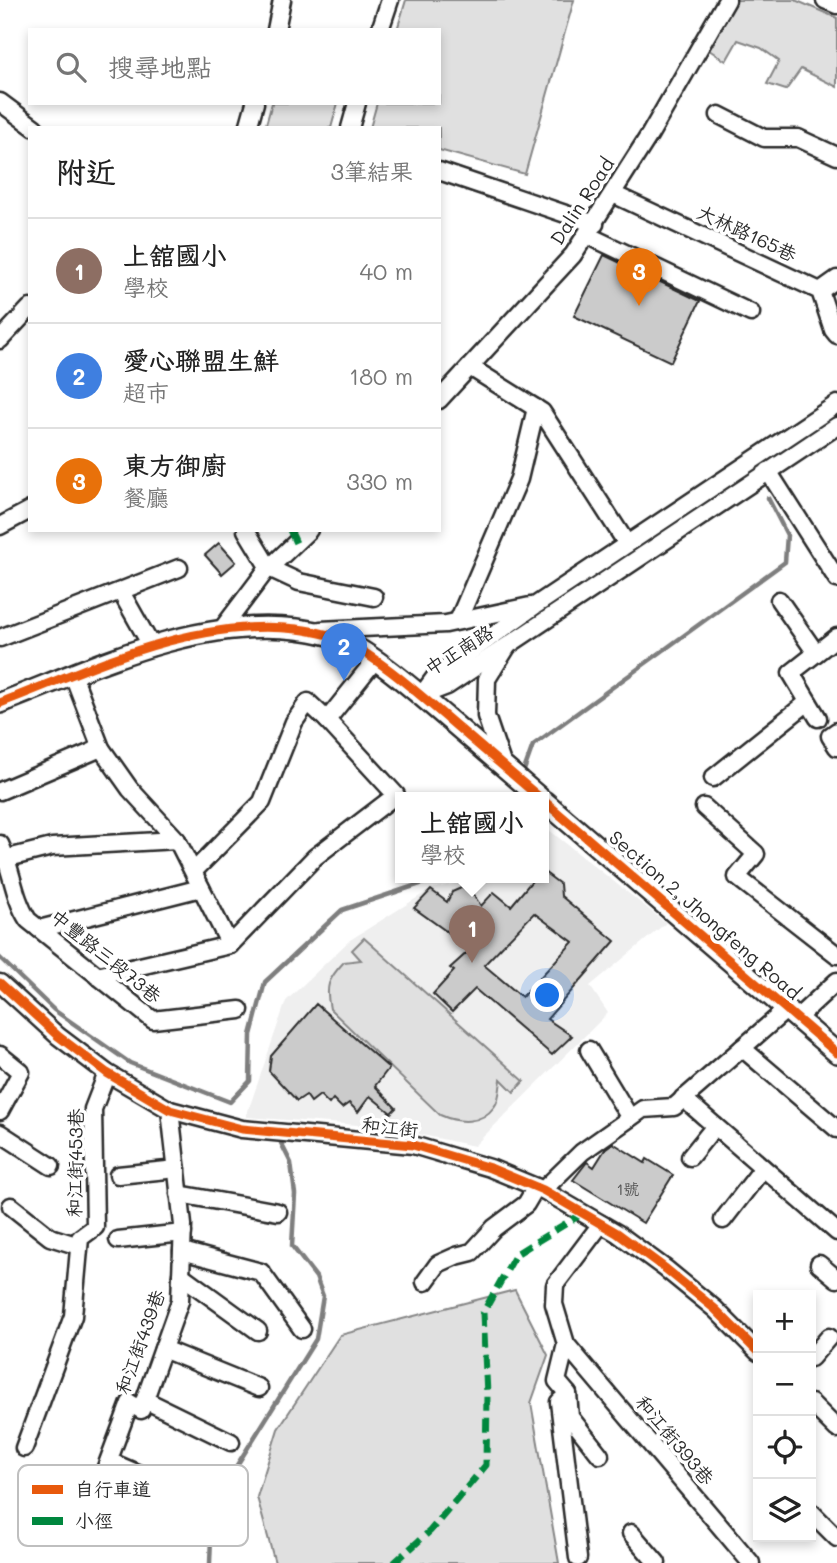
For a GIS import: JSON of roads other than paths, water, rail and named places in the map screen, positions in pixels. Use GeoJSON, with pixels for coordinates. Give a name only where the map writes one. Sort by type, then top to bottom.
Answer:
{"type":"FeatureCollection","features":[{"type":"Feature","properties":{"kind":"main road"},"geometry":{"type":"LineString","coordinates":[[0,703],[152,647],[222,629],[267,626],[307,631],[341,639],[375,660],[503,766]]}},
{"type":"Feature","properties":{"kind":"main road","name":"Section 2, Jhongfeng Road"},"geometry":{"type":"LineString","coordinates":[[503,766],[533,792]]}},
{"type":"Feature","properties":{"kind":"main road","name":"Section 2, Jhongfeng Road"},"geometry":{"type":"LineString","coordinates":[[549,805],[837,1053]]}},
{"type":"Feature","properties":{"kind":"street"},"geometry":{"type":"LineString","coordinates":[[276,28],[282,0]]}},
{"type":"Feature","properties":{"kind":"street"},"geometry":{"type":"LineString","coordinates":[[381,28],[390,0]]}},
{"type":"Feature","properties":{"kind":"street","name":"Dalin Road"},"geometry":{"type":"LineString","coordinates":[[441,398],[549,284],[591,229],[727,0]]}},
{"type":"Feature","properties":{"kind":"street"},"geometry":{"type":"LineString","coordinates":[[825,0],[837,5]]}},
{"type":"Feature","properties":{"kind":"street"},"geometry":{"type":"LineString","coordinates":[[0,102],[32,126]]}},
{"type":"Feature","properties":{"kind":"street"},"geometry":{"type":"LineString","coordinates":[[249,126],[254,105]]}},
{"type":"Feature","properties":{"kind":"street"},"geometry":{"type":"LineString","coordinates":[[351,126],[356,105]]}},
{"type":"Feature","properties":{"kind":"street"},"geometry":{"type":"LineString","coordinates":[[719,115],[764,138],[798,138],[837,156]]}},
{"type":"Feature","properties":{"kind":"street"},"geometry":{"type":"LineString","coordinates":[[441,172],[591,229],[751,313]]}},
{"type":"Feature","properties":{"kind":"street","name":"大林路165巷"},"geometry":{"type":"LineString","coordinates":[[613,194],[820,291]]}},
{"type":"Feature","properties":{"kind":"street"},"geometry":{"type":"LineString","coordinates":[[837,279],[820,291],[837,335]]}},
{"type":"Feature","properties":{"kind":"street"},"geometry":{"type":"LineString","coordinates":[[0,340],[28,310]]}},
{"type":"Feature","properties":{"kind":"street"},"geometry":{"type":"LineString","coordinates":[[470,367],[542,412],[627,544]]}},
{"type":"Feature","properties":{"kind":"street","name":"中正南路"},"geometry":{"type":"LineString","coordinates":[[421,696],[435,677],[536,605],[837,404]]}},
{"type":"Feature","properties":{"kind":"street"},"geometry":{"type":"LineString","coordinates":[[458,621],[519,479],[536,408]]}},
{"type":"Feature","properties":{"kind":"street","name":"中正南路"},"geometry":{"type":"LineString","coordinates":[[421,696],[447,686],[836,427]]}},
{"type":"Feature","properties":{"kind":"street"},"geometry":{"type":"LineString","coordinates":[[768,471],[837,579]]}},
{"type":"Feature","properties":{"kind":"street"},"geometry":{"type":"LineString","coordinates":[[0,526],[28,511]]}},
{"type":"Feature","properties":{"kind":"street"},"geometry":{"type":"LineString","coordinates":[[247,532],[270,568],[299,582],[374,597]]}},
{"type":"Feature","properties":{"kind":"street"},"geometry":{"type":"LineString","coordinates":[[222,629],[270,568],[307,532]]}},
{"type":"Feature","properties":{"kind":"street"},"geometry":{"type":"LineString","coordinates":[[0,638],[179,568]]}},
{"type":"Feature","properties":{"kind":"street"},"geometry":{"type":"LineString","coordinates":[[121,592],[152,647]]}},
{"type":"Feature","properties":{"kind":"street"},"geometry":{"type":"LineString","coordinates":[[779,600],[816,653]]}},
{"type":"Feature","properties":{"kind":"street"},"geometry":{"type":"LineString","coordinates":[[307,631],[446,624],[536,605]]}},
{"type":"Feature","properties":{"kind":"street"},"geometry":{"type":"LineString","coordinates":[[818,718],[791,673],[837,637]]}},
{"type":"Feature","properties":{"kind":"street"},"geometry":{"type":"LineString","coordinates":[[503,766],[485,716],[487,678],[510,642]]}},
{"type":"Feature","properties":{"kind":"street"},"geometry":{"type":"LineString","coordinates":[[327,719],[375,660]]}},
{"type":"Feature","properties":{"kind":"street"},"geometry":{"type":"LineString","coordinates":[[73,675],[101,748],[130,789],[177,840],[229,944]]}},
{"type":"Feature","properties":{"kind":"street"},"geometry":{"type":"LineString","coordinates":[[194,871],[262,802],[294,722],[308,702],[327,719],[395,795]]}},
{"type":"Feature","properties":{"kind":"street"},"geometry":{"type":"LineString","coordinates":[[713,778],[808,702]]}},
{"type":"Feature","properties":{"kind":"street"},"geometry":{"type":"LineString","coordinates":[[0,791],[101,748]]}},
{"type":"Feature","properties":{"kind":"street"},"geometry":{"type":"LineString","coordinates":[[97,976],[229,944],[315,857],[395,797]]}},
{"type":"Feature","properties":{"kind":"street"},"geometry":{"type":"LineString","coordinates":[[704,807],[756,853],[737,877],[837,956]]}},
{"type":"Feature","properties":{"kind":"street"},"geometry":{"type":"LineString","coordinates":[[2,854],[52,847],[177,840]]}},
{"type":"Feature","properties":{"kind":"street","name":"中豐路三段73巷"},"geometry":{"type":"LineString","coordinates":[[2,854],[21,910],[28,920],[153,1020],[240,1010]]}},
{"type":"Feature","properties":{"kind":"street"},"geometry":{"type":"LineString","coordinates":[[39,929],[201,888]]}},
{"type":"Feature","properties":{"kind":"street"},"geometry":{"type":"LineString","coordinates":[[425,1282],[438,1264],[472,1252],[494,1228],[526,1204],[540,1188],[582,1152],[643,1109],[674,1107],[742,1048],[837,981]]}},
{"type":"Feature","properties":{"kind":"street","name":"和江街"},"geometry":{"type":"LineString","coordinates":[[0,983],[58,1036],[107,1073],[170,1110],[242,1129],[413,1145],[490,1168],[540,1188],[601,1224],[666,1269],[715,1309],[753,1347]]}},
{"type":"Feature","properties":{"kind":"street"},"geometry":{"type":"LineString","coordinates":[[742,1048],[837,1129]]}},
{"type":"Feature","properties":{"kind":"street"},"geometry":{"type":"LineString","coordinates":[[589,1050],[630,1118]]}},
{"type":"Feature","properties":{"kind":"street"},"geometry":{"type":"LineString","coordinates":[[0,1055],[21,1072],[0,1111]]}},
{"type":"Feature","properties":{"kind":"street","name":"和江街453巷"},"geometry":{"type":"LineString","coordinates":[[24,1448],[73,1316],[80,1238],[95,1227],[93,1109],[107,1073]]}},
{"type":"Feature","properties":{"kind":"street"},"geometry":{"type":"LineString","coordinates":[[683,1098],[837,1233]]}},
{"type":"Feature","properties":{"kind":"street","name":"和江街439巷"},"geometry":{"type":"LineString","coordinates":[[107,1465],[130,1403],[141,1410],[180,1301],[183,1233],[170,1110]]}},
{"type":"Feature","properties":{"kind":"street"},"geometry":{"type":"LineString","coordinates":[[690,1157],[715,1126]]}},
{"type":"Feature","properties":{"kind":"street"},"geometry":{"type":"LineString","coordinates":[[0,1133],[51,1166]]}},
{"type":"Feature","properties":{"kind":"street"},"geometry":{"type":"LineString","coordinates":[[723,1220],[763,1168]]}},
{"type":"Feature","properties":{"kind":"street"},"geometry":{"type":"LineString","coordinates":[[118,1175],[177,1169]]}},
{"type":"Feature","properties":{"kind":"street"},"geometry":{"type":"LineString","coordinates":[[179,1194],[278,1212]]}},
{"type":"Feature","properties":{"kind":"street"},"geometry":{"type":"LineString","coordinates":[[11,1206],[50,1237],[79,1246]]}},
{"type":"Feature","properties":{"kind":"street","name":"和江街393巷"},"geometry":{"type":"LineString","coordinates":[[601,1224],[555,1285],[554,1304],[566,1344],[751,1563]]}},
{"type":"Feature","properties":{"kind":"street"},"geometry":{"type":"LineString","coordinates":[[118,1240],[183,1233]]}},
{"type":"Feature","properties":{"kind":"street"},"geometry":{"type":"LineString","coordinates":[[182,1251],[261,1272],[303,1329]]}},
{"type":"Feature","properties":{"kind":"street"},"geometry":{"type":"LineString","coordinates":[[819,1264],[837,1279]]}},
{"type":"Feature","properties":{"kind":"street"},"geometry":{"type":"LineString","coordinates":[[181,1275],[258,1331]]}},
{"type":"Feature","properties":{"kind":"street"},"geometry":{"type":"LineString","coordinates":[[815,1353],[829,1337]]}},
{"type":"Feature","properties":{"kind":"street"},"geometry":{"type":"LineString","coordinates":[[566,1344],[557,1381],[568,1394],[570,1417],[600,1455]]}},
{"type":"Feature","properties":{"kind":"street"},"geometry":{"type":"LineString","coordinates":[[163,1349],[259,1388]]}},
{"type":"Feature","properties":{"kind":"street"},"geometry":{"type":"LineString","coordinates":[[568,1394],[559,1402],[578,1558]]}},
{"type":"Feature","properties":{"kind":"street"},"geometry":{"type":"LineString","coordinates":[[145,1400],[231,1442]]}},
{"type":"Feature","properties":{"kind":"street"},"geometry":{"type":"LineString","coordinates":[[816,1409],[835,1425]]}},
{"type":"Feature","properties":{"kind":"street"},"geometry":{"type":"LineString","coordinates":[[108,1461],[117,1465]]}},
{"type":"Feature","properties":{"kind":"street"},"geometry":{"type":"LineString","coordinates":[[816,1518],[837,1538]]}},
{"type":"Feature","properties":{"kind":"street"},"geometry":{"type":"LineString","coordinates":[[631,1533],[657,1563]]}},
{"type":"Feature","properties":{"kind":"waterway"},"geometry":{"type":"LineString","coordinates":[[522,776],[533,745],[785,562],[787,535],[768,498]]}},
{"type":"Feature","properties":{"kind":"waterway"},"geometry":{"type":"LineString","coordinates":[[0,958],[54,1010],[130,1063],[230,1102],[250,1081],[251,1035],[265,982],[342,910],[423,883]]}},
{"type":"Feature","properties":{"kind":"waterway"},"geometry":{"type":"LineString","coordinates":[[237,1465],[316,1339],[323,1296],[316,1277],[292,1246],[295,1194],[291,1163],[281,1143]]}},
{"type":"Feature","properties":{"kind":"waterway"},"geometry":{"type":"LineString","coordinates":[[210,1563],[211,1546]]}},
{"type":"Feature","properties":{"kind":"place","name":"東方御廚"},"geometry":{"type":"Point","coordinates":[639,306]}},
{"type":"Feature","properties":{"kind":"place","name":"愛心聯盟生鮮"},"geometry":{"type":"Point","coordinates":[344,681]}},
{"type":"Feature","properties":{"kind":"place","name":"上舘國小"},"geometry":{"type":"Point","coordinates":[472,963]}}]}
